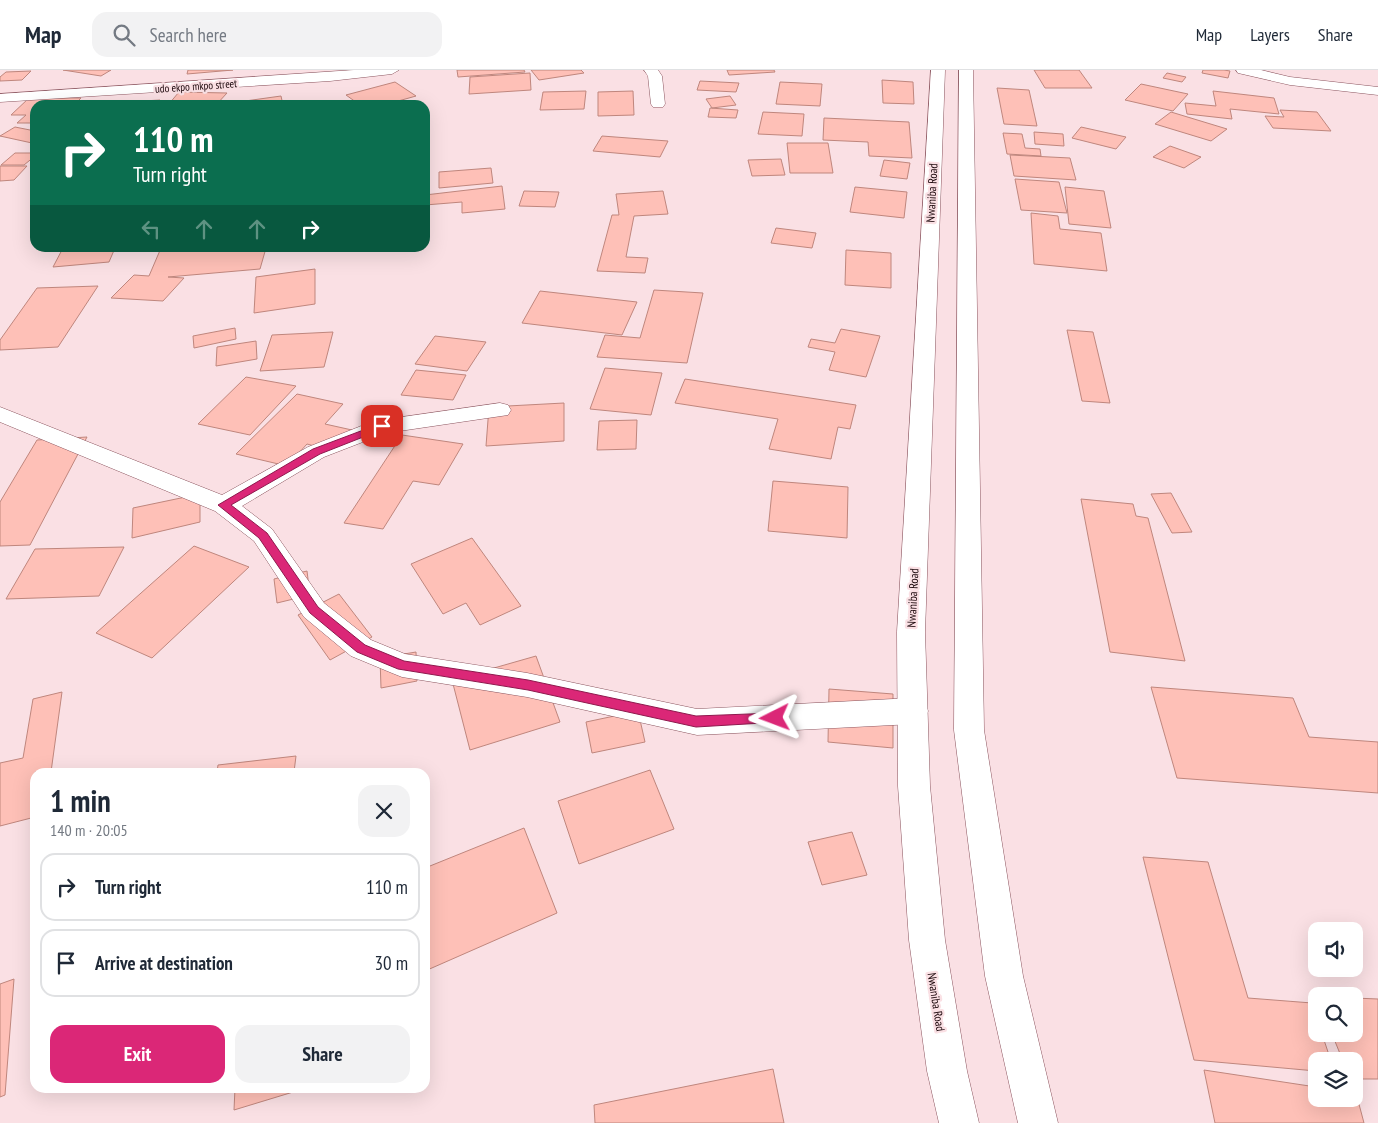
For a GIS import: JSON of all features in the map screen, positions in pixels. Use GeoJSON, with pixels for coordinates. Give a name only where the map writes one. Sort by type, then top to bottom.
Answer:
{"type":"FeatureCollection","features":[{"type":"Feature","properties":{"kind":"main road","name":"udo ekpo mkpo street"},"geometry":{"type":"LineString","coordinates":[[0,98],[330,77],[392,70]]}},
{"type":"Feature","properties":{"kind":"main road"},"geometry":{"type":"LineString","coordinates":[[650,70],[655,76],[658,104]]}},
{"type":"Feature","properties":{"kind":"main road","name":"Nwaniba Road"},"geometry":{"type":"LineString","coordinates":[[938,70],[911,632],[914,786],[927,940],[947,1071],[960,1123]]}},
{"type":"Feature","properties":{"kind":"main road"},"geometry":{"type":"LineString","coordinates":[[966,70],[969,730],[1004,976],[1038,1123]]}},
{"type":"Feature","properties":{"kind":"main road"},"geometry":{"type":"LineString","coordinates":[[1243,70],[1290,81],[1378,91]]}},
{"type":"Feature","properties":{"kind":"main road"},"geometry":{"type":"LineString","coordinates":[[224,505],[316,452],[382,426],[500,410]]}},
{"type":"Feature","properties":{"kind":"main road"},"geometry":{"type":"LineString","coordinates":[[0,414],[224,505],[263,536],[314,610],[361,648],[402,665],[528,685],[696,722],[913,711]]}},
{"type":"Feature","properties":{"kind":"building"},"geometry":{"type":"Polygon","coordinates":[[[63,70],[111,70],[101,76],[63,70]]]}},
{"type":"Feature","properties":{"kind":"building"},"geometry":{"type":"Polygon","coordinates":[[[188,70],[233,70],[187,74],[188,70]]]}},
{"type":"Feature","properties":{"kind":"building"},"geometry":{"type":"Polygon","coordinates":[[[457,70],[524,70],[525,72],[458,77],[457,70]]]}},
{"type":"Feature","properties":{"kind":"building"},"geometry":{"type":"Polygon","coordinates":[[[531,70],[581,70],[584,73],[539,80],[531,70]]]}},
{"type":"Feature","properties":{"kind":"building"},"geometry":{"type":"Polygon","coordinates":[[[727,70],[774,70],[775,72],[729,75],[727,70]]]}},
{"type":"Feature","properties":{"kind":"building"},"geometry":{"type":"Polygon","coordinates":[[[1034,70],[1079,70],[1092,88],[1045,88],[1034,70]]]}},
{"type":"Feature","properties":{"kind":"building"},"geometry":{"type":"Polygon","coordinates":[[[1203,70],[1230,71],[1228,78],[1202,73],[1203,70]]]}},
{"type":"Feature","properties":{"kind":"building"},"geometry":{"type":"Polygon","coordinates":[[[31,71],[22,80],[0,81],[0,77],[6,72],[31,71]]]}},
{"type":"Feature","properties":{"kind":"building"},"geometry":{"type":"Polygon","coordinates":[[[530,73],[531,90],[469,94],[470,77],[530,73]]]}},
{"type":"Feature","properties":{"kind":"building"},"geometry":{"type":"Polygon","coordinates":[[[1167,73],[1186,77],[1182,82],[1163,78],[1167,73]]]}},
{"type":"Feature","properties":{"kind":"building"},"geometry":{"type":"Polygon","coordinates":[[[882,80],[913,82],[914,104],[883,103],[882,80]]]}},
{"type":"Feature","properties":{"kind":"building"},"geometry":{"type":"Polygon","coordinates":[[[700,81],[739,83],[736,92],[697,90],[700,81]]]}},
{"type":"Feature","properties":{"kind":"building"},"geometry":{"type":"Polygon","coordinates":[[[395,82],[416,96],[402,100],[353,100],[346,95],[395,82]]]}},
{"type":"Feature","properties":{"kind":"building"},"geometry":{"type":"Polygon","coordinates":[[[780,82],[822,84],[820,106],[776,104],[780,82]]]}},
{"type":"Feature","properties":{"kind":"building"},"geometry":{"type":"Polygon","coordinates":[[[1141,84],[1188,94],[1173,111],[1125,100],[1141,84]]]}},
{"type":"Feature","properties":{"kind":"building"},"geometry":{"type":"Polygon","coordinates":[[[997,88],[1029,90],[1037,126],[1004,124],[997,88]]]}},
{"type":"Feature","properties":{"kind":"building"},"geometry":{"type":"Polygon","coordinates":[[[586,91],[584,109],[540,110],[543,92],[586,91]]]}},
{"type":"Feature","properties":{"kind":"building"},"geometry":{"type":"Polygon","coordinates":[[[633,91],[634,115],[598,116],[598,92],[633,91]]]}},
{"type":"Feature","properties":{"kind":"building"},"geometry":{"type":"Polygon","coordinates":[[[1213,91],[1274,98],[1279,114],[1230,109],[1232,119],[1187,114],[1185,103],[1216,106],[1213,91]]]}},
{"type":"Feature","properties":{"kind":"building"},"geometry":{"type":"Polygon","coordinates":[[[179,92],[227,93],[221,100],[172,100],[179,92]]]}},
{"type":"Feature","properties":{"kind":"building"},"geometry":{"type":"Polygon","coordinates":[[[281,96],[282,100],[252,100],[281,96]]]}},
{"type":"Feature","properties":{"kind":"building"},"geometry":{"type":"Polygon","coordinates":[[[730,96],[736,105],[712,108],[706,99],[730,96]]]}},
{"type":"Feature","properties":{"kind":"building"},"geometry":{"type":"Polygon","coordinates":[[[29,98],[81,98],[79,100],[30,100],[30,123],[17,123],[26,115],[11,115],[29,98]]]}},
{"type":"Feature","properties":{"kind":"building"},"geometry":{"type":"Polygon","coordinates":[[[710,108],[738,110],[736,118],[708,117],[710,108]]]}},
{"type":"Feature","properties":{"kind":"building"},"geometry":{"type":"Polygon","coordinates":[[[1280,110],[1317,112],[1331,131],[1273,128],[1265,116],[1284,117],[1280,110]]]}},
{"type":"Feature","properties":{"kind":"building"},"geometry":{"type":"Polygon","coordinates":[[[763,112],[804,114],[802,136],[758,134],[763,112]]]}},
{"type":"Feature","properties":{"kind":"building"},"geometry":{"type":"Polygon","coordinates":[[[1171,112],[1227,129],[1211,141],[1155,124],[1171,112]]]}},
{"type":"Feature","properties":{"kind":"building"},"geometry":{"type":"Polygon","coordinates":[[[824,118],[909,122],[912,158],[869,156],[868,142],[823,140],[824,118]]]}},
{"type":"Feature","properties":{"kind":"building"},"geometry":{"type":"Polygon","coordinates":[[[15,127],[30,130],[30,143],[0,136],[15,127]]]}},
{"type":"Feature","properties":{"kind":"building"},"geometry":{"type":"Polygon","coordinates":[[[1081,127],[1126,137],[1116,149],[1072,138],[1081,127]]]}},
{"type":"Feature","properties":{"kind":"building"},"geometry":{"type":"Polygon","coordinates":[[[1034,132],[1063,134],[1064,146],[1035,144],[1034,132]]]}},
{"type":"Feature","properties":{"kind":"building"},"geometry":{"type":"Polygon","coordinates":[[[1003,133],[1022,134],[1025,148],[1040,149],[1041,156],[1007,154],[1003,133]]]}},
{"type":"Feature","properties":{"kind":"building"},"geometry":{"type":"Polygon","coordinates":[[[602,136],[668,141],[660,157],[593,151],[602,136]]]}},
{"type":"Feature","properties":{"kind":"building"},"geometry":{"type":"Polygon","coordinates":[[[787,143],[828,143],[833,173],[790,173],[787,143]]]}},
{"type":"Feature","properties":{"kind":"building"},"geometry":{"type":"Polygon","coordinates":[[[1170,146],[1201,157],[1184,168],[1153,157],[1170,146]]]}},
{"type":"Feature","properties":{"kind":"building"},"geometry":{"type":"Polygon","coordinates":[[[15,153],[30,153],[30,160],[24,165],[1,165],[15,153]]]}},
{"type":"Feature","properties":{"kind":"building"},"geometry":{"type":"Polygon","coordinates":[[[1010,155],[1070,158],[1076,180],[1014,176],[1010,155]]]}},
{"type":"Feature","properties":{"kind":"building"},"geometry":{"type":"Polygon","coordinates":[[[781,159],[785,175],[752,176],[748,160],[781,159]]]}},
{"type":"Feature","properties":{"kind":"building"},"geometry":{"type":"Polygon","coordinates":[[[884,160],[910,163],[907,179],[880,176],[884,160]]]}},
{"type":"Feature","properties":{"kind":"building"},"geometry":{"type":"Polygon","coordinates":[[[0,166],[27,166],[14,180],[0,181],[0,166]]]}},
{"type":"Feature","properties":{"kind":"building"},"geometry":{"type":"Polygon","coordinates":[[[491,168],[493,183],[439,188],[439,172],[491,168]]]}},
{"type":"Feature","properties":{"kind":"building"},"geometry":{"type":"Polygon","coordinates":[[[1015,179],[1059,182],[1067,213],[1021,210],[1015,179]]]}},
{"type":"Feature","properties":{"kind":"building"},"geometry":{"type":"Polygon","coordinates":[[[502,186],[505,209],[462,213],[462,202],[430,205],[430,194],[502,186]]]}},
{"type":"Feature","properties":{"kind":"building"},"geometry":{"type":"Polygon","coordinates":[[[855,187],[907,192],[904,218],[850,212],[855,187]]]}},
{"type":"Feature","properties":{"kind":"building"},"geometry":{"type":"Polygon","coordinates":[[[1065,187],[1104,191],[1111,228],[1069,224],[1065,187]]]}},
{"type":"Feature","properties":{"kind":"building"},"geometry":{"type":"Polygon","coordinates":[[[524,191],[559,192],[555,207],[519,206],[524,191]]]}},
{"type":"Feature","properties":{"kind":"building"},"geometry":{"type":"Polygon","coordinates":[[[663,191],[668,214],[634,216],[626,257],[648,258],[645,273],[597,271],[612,215],[619,215],[616,194],[663,191]]]}},
{"type":"Feature","properties":{"kind":"building"},"geometry":{"type":"Polygon","coordinates":[[[1031,213],[1058,216],[1060,229],[1101,233],[1107,271],[1034,264],[1031,213]]]}},
{"type":"Feature","properties":{"kind":"building"},"geometry":{"type":"Polygon","coordinates":[[[776,228],[816,233],[812,248],[771,243],[776,228]]]}},
{"type":"Feature","properties":{"kind":"building"},"geometry":{"type":"Polygon","coordinates":[[[846,250],[891,253],[891,288],[845,285],[846,250]]]}},
{"type":"Feature","properties":{"kind":"building"},"geometry":{"type":"Polygon","coordinates":[[[61,252],[113,252],[109,262],[53,267],[61,252]]]}},
{"type":"Feature","properties":{"kind":"building"},"geometry":{"type":"Polygon","coordinates":[[[159,252],[265,252],[260,269],[168,277],[184,278],[163,301],[111,298],[134,275],[149,276],[159,252]]]}},
{"type":"Feature","properties":{"kind":"building"},"geometry":{"type":"Polygon","coordinates":[[[315,269],[315,304],[254,313],[256,277],[315,269]]]}},
{"type":"Feature","properties":{"kind":"building"},"geometry":{"type":"Polygon","coordinates":[[[98,286],[58,347],[0,350],[0,340],[37,288],[98,286]]]}},
{"type":"Feature","properties":{"kind":"building"},"geometry":{"type":"Polygon","coordinates":[[[654,290],[703,293],[687,363],[597,357],[605,335],[640,338],[654,290]]]}},
{"type":"Feature","properties":{"kind":"building"},"geometry":{"type":"Polygon","coordinates":[[[540,291],[637,302],[622,335],[522,323],[540,291]]]}},
{"type":"Feature","properties":{"kind":"building"},"geometry":{"type":"Polygon","coordinates":[[[235,328],[236,339],[194,348],[193,336],[235,328]]]}},
{"type":"Feature","properties":{"kind":"building"},"geometry":{"type":"Polygon","coordinates":[[[841,329],[880,336],[866,377],[829,370],[835,352],[808,347],[811,339],[835,343],[841,329]]]}},
{"type":"Feature","properties":{"kind":"building"},"geometry":{"type":"Polygon","coordinates":[[[1067,330],[1093,332],[1110,403],[1082,401],[1067,330]]]}},
{"type":"Feature","properties":{"kind":"building"},"geometry":{"type":"Polygon","coordinates":[[[333,332],[324,367],[260,371],[272,335],[333,332]]]}},
{"type":"Feature","properties":{"kind":"building"},"geometry":{"type":"Polygon","coordinates":[[[435,336],[486,342],[467,371],[415,364],[435,336]]]}},
{"type":"Feature","properties":{"kind":"building"},"geometry":{"type":"Polygon","coordinates":[[[256,341],[257,359],[216,366],[217,347],[256,341]]]}},
{"type":"Feature","properties":{"kind":"building"},"geometry":{"type":"Polygon","coordinates":[[[605,368],[662,373],[651,415],[590,409],[605,368]]]}},
{"type":"Feature","properties":{"kind":"building"},"geometry":{"type":"Polygon","coordinates":[[[416,370],[466,375],[453,400],[401,395],[416,370]]]}},
{"type":"Feature","properties":{"kind":"building"},"geometry":{"type":"Polygon","coordinates":[[[246,377],[296,386],[250,435],[198,424],[246,377]]]}},
{"type":"Feature","properties":{"kind":"building"},"geometry":{"type":"Polygon","coordinates":[[[685,379],[856,405],[850,429],[838,427],[831,459],[769,449],[778,419],[675,403],[685,379]]]}},
{"type":"Feature","properties":{"kind":"building"},"geometry":{"type":"Polygon","coordinates":[[[297,394],[343,404],[325,424],[352,430],[333,451],[307,444],[287,466],[236,454],[297,394]]]}},
{"type":"Feature","properties":{"kind":"building"},"geometry":{"type":"Polygon","coordinates":[[[564,403],[564,441],[486,446],[489,407],[564,403]]]}},
{"type":"Feature","properties":{"kind":"building"},"geometry":{"type":"Polygon","coordinates":[[[637,420],[636,449],[597,450],[599,421],[637,420]]]}},
{"type":"Feature","properties":{"kind":"building"},"geometry":{"type":"Polygon","coordinates":[[[402,435],[463,444],[439,485],[413,481],[383,529],[344,523],[402,435]]]}},
{"type":"Feature","properties":{"kind":"building"},"geometry":{"type":"Polygon","coordinates":[[[87,437],[30,545],[0,546],[0,502],[37,440],[87,437]]]}},
{"type":"Feature","properties":{"kind":"building"},"geometry":{"type":"Polygon","coordinates":[[[773,481],[848,487],[847,538],[768,531],[773,481]]]}},
{"type":"Feature","properties":{"kind":"building"},"geometry":{"type":"Polygon","coordinates":[[[1171,493],[1192,532],[1172,533],[1151,494],[1171,493]]]}},
{"type":"Feature","properties":{"kind":"building"},"geometry":{"type":"Polygon","coordinates":[[[200,494],[200,522],[132,538],[133,508],[200,494]]]}},
{"type":"Feature","properties":{"kind":"building"},"geometry":{"type":"Polygon","coordinates":[[[1081,499],[1133,504],[1136,516],[1148,518],[1185,661],[1110,652],[1081,499]]]}},
{"type":"Feature","properties":{"kind":"building"},"geometry":{"type":"Polygon","coordinates":[[[472,538],[521,606],[480,625],[466,603],[443,614],[411,564],[472,538]]]}},
{"type":"Feature","properties":{"kind":"building"},"geometry":{"type":"Polygon","coordinates":[[[194,546],[249,567],[152,658],[96,633],[194,546]]]}},
{"type":"Feature","properties":{"kind":"building"},"geometry":{"type":"Polygon","coordinates":[[[124,547],[99,596],[6,599],[35,549],[124,547]]]}},
{"type":"Feature","properties":{"kind":"building"},"geometry":{"type":"Polygon","coordinates":[[[307,571],[310,595],[277,603],[274,579],[307,571]]]}},
{"type":"Feature","properties":{"kind":"building"},"geometry":{"type":"Polygon","coordinates":[[[339,594],[372,637],[330,660],[298,615],[339,594]]]}},
{"type":"Feature","properties":{"kind":"building"},"geometry":{"type":"Polygon","coordinates":[[[416,652],[417,681],[381,688],[380,658],[416,652]]]}},
{"type":"Feature","properties":{"kind":"building"},"geometry":{"type":"Polygon","coordinates":[[[536,656],[560,722],[470,750],[452,680],[536,656]]]}},
{"type":"Feature","properties":{"kind":"building"},"geometry":{"type":"Polygon","coordinates":[[[1151,687],[1293,698],[1309,737],[1378,742],[1378,793],[1177,778],[1151,687]]]}},
{"type":"Feature","properties":{"kind":"building"},"geometry":{"type":"Polygon","coordinates":[[[829,689],[893,694],[893,748],[828,742],[829,689]]]}},
{"type":"Feature","properties":{"kind":"building"},"geometry":{"type":"Polygon","coordinates":[[[62,692],[52,768],[30,768],[30,818],[0,826],[0,763],[23,758],[33,699],[62,692]]]}},
{"type":"Feature","properties":{"kind":"building"},"geometry":{"type":"Polygon","coordinates":[[[638,711],[645,742],[592,753],[586,722],[638,711]]]}},
{"type":"Feature","properties":{"kind":"building"},"geometry":{"type":"Polygon","coordinates":[[[296,756],[294,768],[218,768],[218,765],[296,756]]]}},
{"type":"Feature","properties":{"kind":"building"},"geometry":{"type":"Polygon","coordinates":[[[650,770],[674,829],[579,864],[558,801],[650,770]]]}},
{"type":"Feature","properties":{"kind":"building"},"geometry":{"type":"Polygon","coordinates":[[[524,828],[557,913],[430,969],[430,866],[524,828]]]}},
{"type":"Feature","properties":{"kind":"building"},"geometry":{"type":"Polygon","coordinates":[[[852,832],[867,875],[822,885],[808,842],[852,832]]]}},
{"type":"Feature","properties":{"kind":"building"},"geometry":{"type":"Polygon","coordinates":[[[1143,857],[1208,862],[1248,998],[1308,1003],[1308,1042],[1325,1042],[1328,1052],[1308,1052],[1308,1070],[1194,1060],[1143,857]]]}},
{"type":"Feature","properties":{"kind":"building"},"geometry":{"type":"Polygon","coordinates":[[[14,979],[5,1095],[0,1097],[0,984],[14,979]]]}},
{"type":"Feature","properties":{"kind":"building"},"geometry":{"type":"Polygon","coordinates":[[[1363,998],[1378,999],[1378,1079],[1363,1079],[1363,1052],[1339,1052],[1335,1042],[1363,1042],[1363,998]]]}},
{"type":"Feature","properties":{"kind":"building"},"geometry":{"type":"Polygon","coordinates":[[[773,1069],[784,1123],[595,1123],[594,1105],[773,1069]]]}},
{"type":"Feature","properties":{"kind":"building"},"geometry":{"type":"Polygon","coordinates":[[[1204,1070],[1308,1086],[1308,1107],[1360,1107],[1364,1123],[1215,1123],[1204,1070]]]}},
{"type":"Feature","properties":{"kind":"building"},"geometry":{"type":"Polygon","coordinates":[[[235,1093],[290,1093],[234,1110],[235,1093]]]}},
{"type":"Feature","properties":{"kind":"route"},"geometry":{"type":"LineString","coordinates":[[382,426],[316,452],[224,505],[263,536],[314,610],[361,648],[402,665],[528,685],[696,722],[775,718]]}}]}
